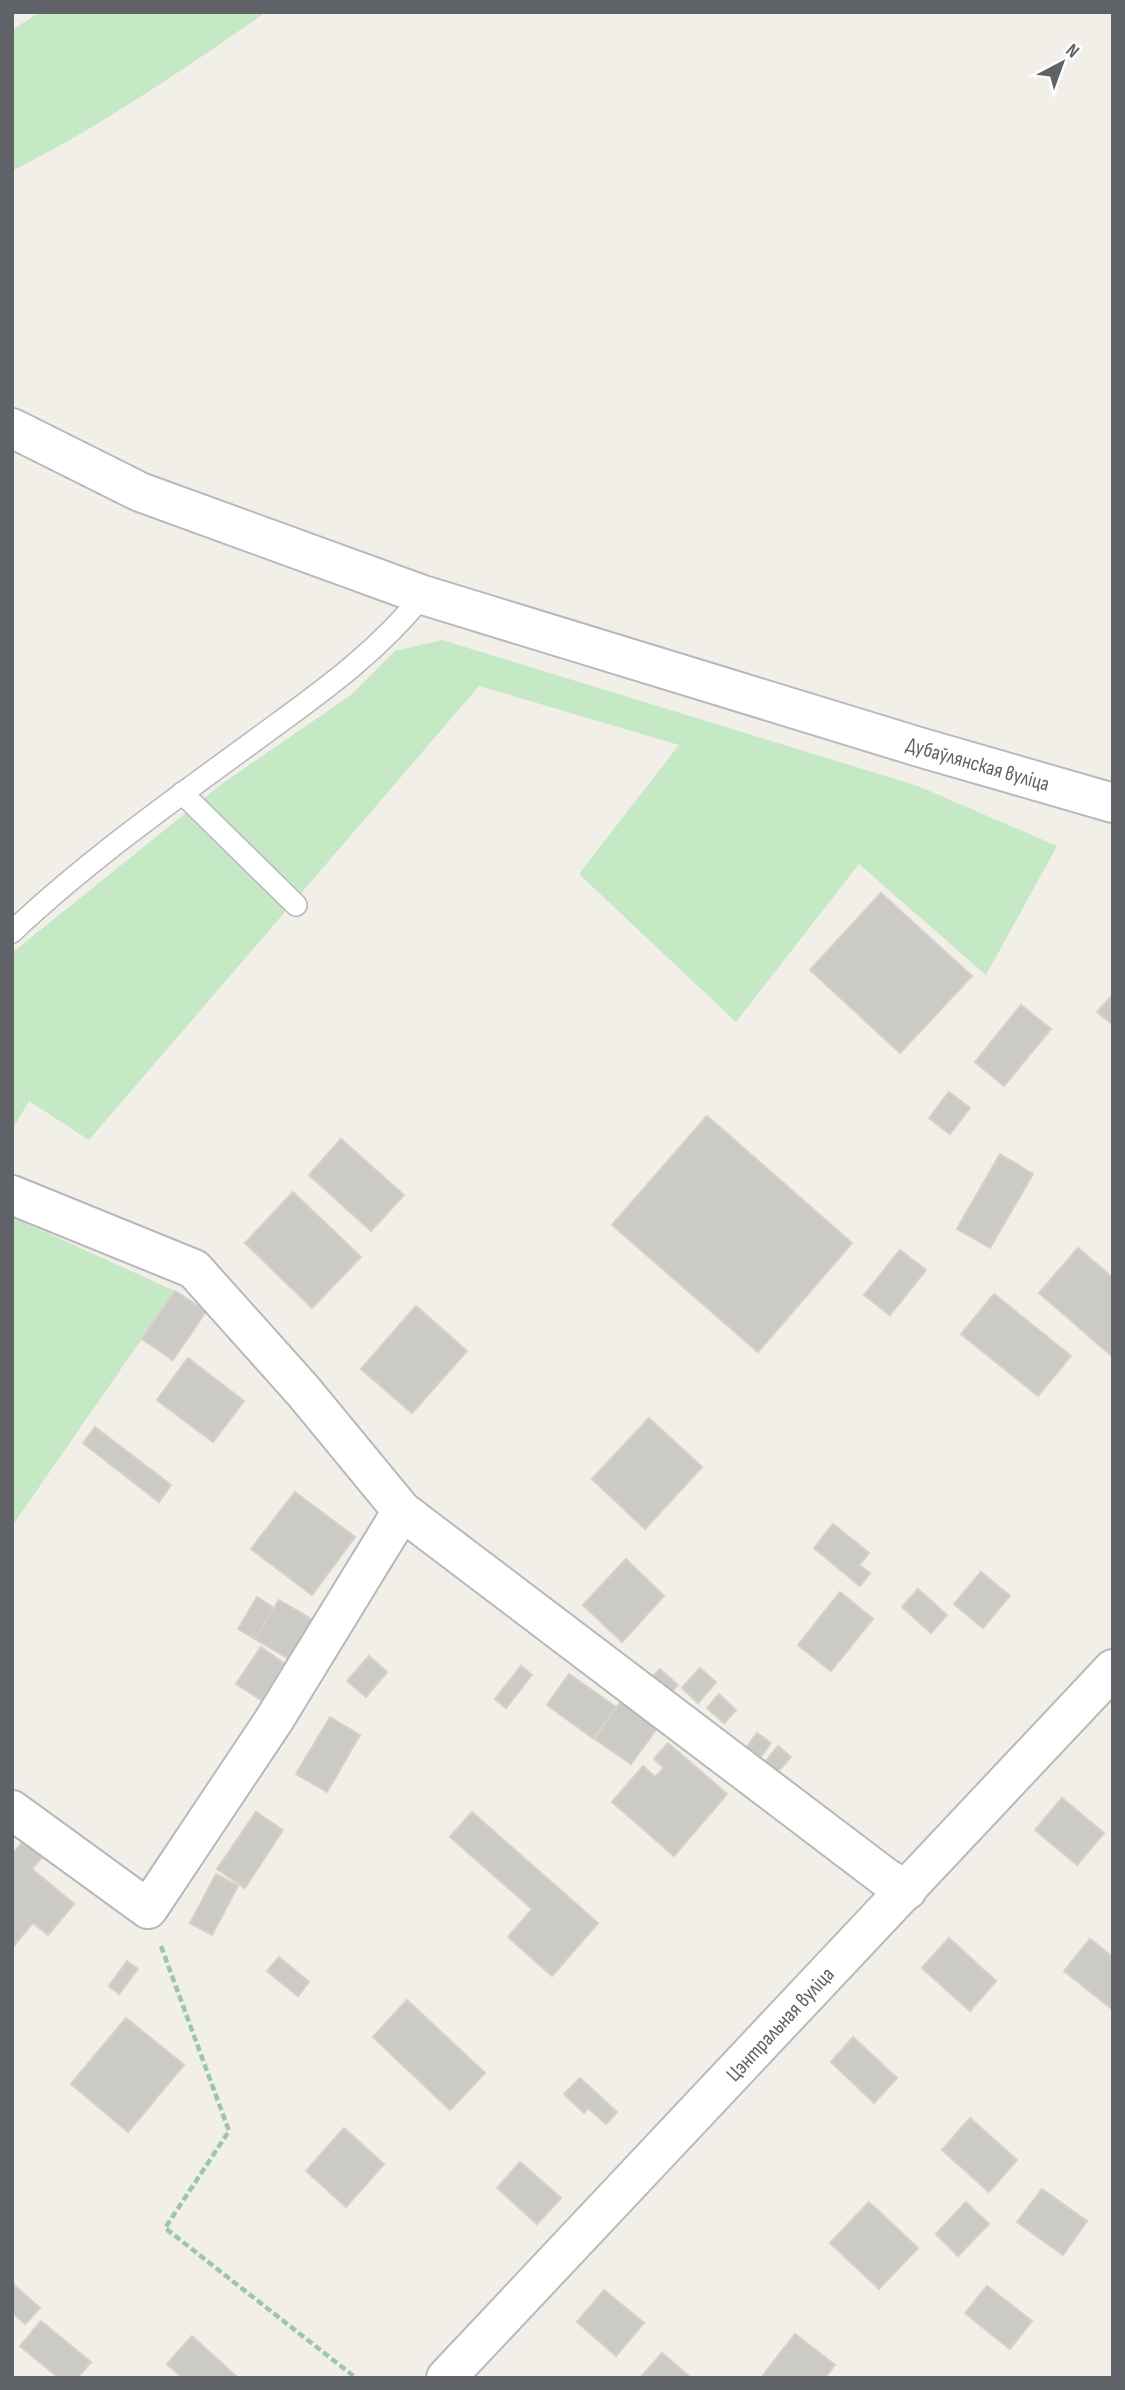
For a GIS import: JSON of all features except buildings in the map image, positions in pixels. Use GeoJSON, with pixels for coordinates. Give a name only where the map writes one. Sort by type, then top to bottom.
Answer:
{"type":"FeatureCollection","features":[{"type":"Feature","properties":{"kind":"main road","name":"Дубаўлянская вуліца"},"geometry":{"type":"LineString","coordinates":[[12,428],[140,492],[423,595],[584,646],[1113,803]]}},
{"type":"Feature","properties":{"kind":"main road"},"geometry":{"type":"LineString","coordinates":[[12,1195],[194,1269],[304,1392],[402,1511],[886,1878],[907,1890]]}},
{"type":"Feature","properties":{"kind":"main road"},"geometry":{"type":"LineString","coordinates":[[12,1810],[148,1909],[274,1720],[402,1511]]}},
{"type":"Feature","properties":{"kind":"main road","name":"Цэнтральная вуліца"},"geometry":{"type":"LineString","coordinates":[[446,2378],[1113,1669]]}},
{"type":"Feature","properties":{"kind":"lane"},"geometry":{"type":"LineString","coordinates":[[12,932],[40,906],[182,793],[322,690],[374,648],[403,621],[423,595]]}},
{"type":"Feature","properties":{"kind":"lane"},"geometry":{"type":"LineString","coordinates":[[182,793],[296,905]]}},
{"type":"Feature","properties":{"kind":"path"},"geometry":{"type":"LineString","coordinates":[[148,1909],[229,2131],[165,2228],[356,2378]]}},
{"type":"Feature","properties":{"kind":"green space"},"geometry":{"type":"Polygon","coordinates":[[[40,12],[266,12],[110,116],[12,171],[12,30],[40,12]]]}},
{"type":"Feature","properties":{"kind":"green space"},"geometry":{"type":"Polygon","coordinates":[[[442,640],[918,786],[1057,846],[986,975],[859,864],[736,1022],[579,874],[679,745],[479,686],[89,1140],[29,1101],[12,1130],[13,952],[223,783],[351,695],[395,651],[442,640]]]}},
{"type":"Feature","properties":{"kind":"green space"},"geometry":{"type":"Polygon","coordinates":[[[12,1217],[175,1291],[12,1526],[12,1217]]]}}]}
